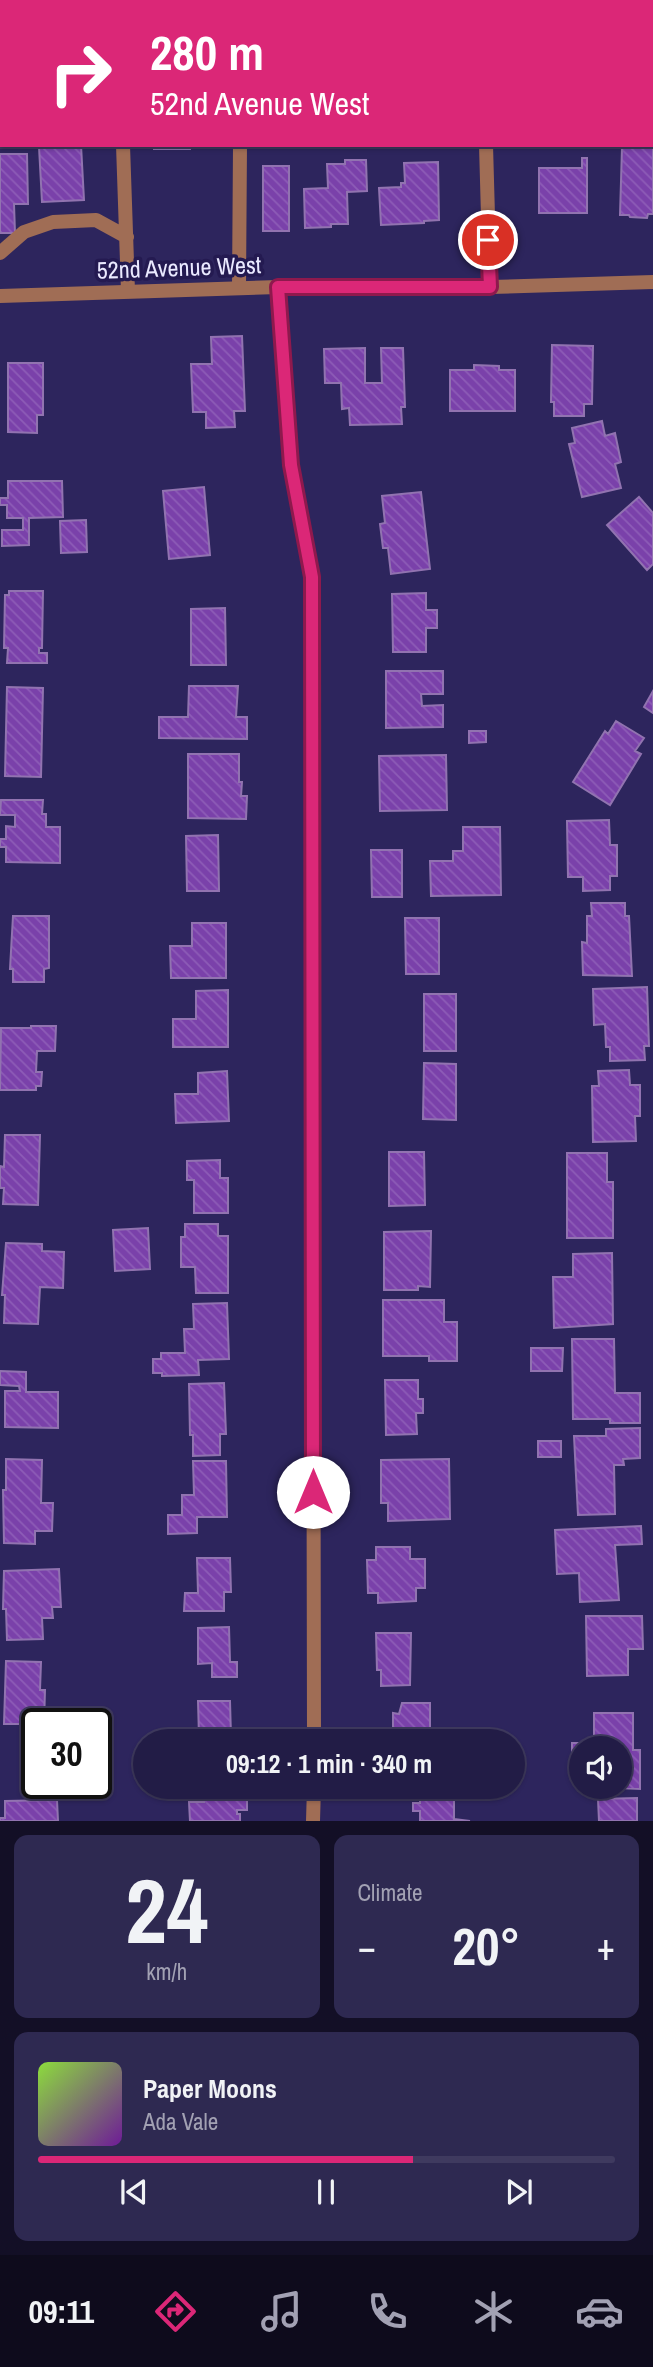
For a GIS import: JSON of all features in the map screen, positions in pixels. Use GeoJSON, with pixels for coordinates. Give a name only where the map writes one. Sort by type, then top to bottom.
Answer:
{"type":"FeatureCollection","features":[{"type":"Feature","properties":{"kind":"street"},"geometry":{"type":"LineString","coordinates":[[123,147],[128,292]]}},
{"type":"Feature","properties":{"kind":"street"},"geometry":{"type":"LineString","coordinates":[[239,288],[240,147]]}},
{"type":"Feature","properties":{"kind":"street"},"geometry":{"type":"LineString","coordinates":[[486,147],[490,287]]}},
{"type":"Feature","properties":{"kind":"street"},"geometry":{"type":"LineString","coordinates":[[0,253],[24,232],[53,222],[96,220],[127,237]]}},
{"type":"Feature","properties":{"kind":"street","name":"52nd Avenue West"},"geometry":{"type":"LineString","coordinates":[[0,296],[278,287],[490,287],[653,282]]}},
{"type":"Feature","properties":{"kind":"street"},"geometry":{"type":"LineString","coordinates":[[278,287],[291,465],[312,577],[314,1729]]}},
{"type":"Feature","properties":{"kind":"street"},"geometry":{"type":"LineString","coordinates":[[313,1821],[314,1799]]}},
{"type":"Feature","properties":{"kind":"building"},"geometry":{"type":"Polygon","coordinates":[[[39,147],[81,147],[84,200],[42,202],[39,147]]]}},
{"type":"Feature","properties":{"kind":"building"},"geometry":{"type":"Polygon","coordinates":[[[154,147],[190,147],[190,149],[154,147]]]}},
{"type":"Feature","properties":{"kind":"building"},"geometry":{"type":"Polygon","coordinates":[[[622,148],[653,148],[653,214],[648,214],[647,218],[620,215],[622,148]]]}},
{"type":"Feature","properties":{"kind":"building"},"geometry":{"type":"Polygon","coordinates":[[[0,154],[27,154],[28,204],[14,204],[15,233],[0,233],[0,154]]]}},
{"type":"Feature","properties":{"kind":"building"},"geometry":{"type":"Polygon","coordinates":[[[582,158],[587,158],[587,213],[539,213],[539,168],[582,168],[582,158]]]}},
{"type":"Feature","properties":{"kind":"building"},"geometry":{"type":"Polygon","coordinates":[[[345,160],[366,160],[367,191],[347,192],[348,224],[305,228],[304,189],[328,188],[327,164],[345,164],[345,160]]]}},
{"type":"Feature","properties":{"kind":"building"},"geometry":{"type":"Polygon","coordinates":[[[438,162],[439,220],[381,225],[379,188],[401,187],[401,183],[405,183],[404,163],[438,162]]]}},
{"type":"Feature","properties":{"kind":"building"},"geometry":{"type":"Polygon","coordinates":[[[263,166],[289,166],[289,231],[263,231],[263,166]]]}},
{"type":"Feature","properties":{"kind":"building"},"geometry":{"type":"Polygon","coordinates":[[[242,336],[245,411],[234,411],[235,427],[206,428],[206,412],[193,412],[191,364],[212,364],[211,337],[242,336]]]}},
{"type":"Feature","properties":{"kind":"building"},"geometry":{"type":"Polygon","coordinates":[[[552,345],[593,346],[592,404],[584,404],[584,416],[554,416],[554,402],[551,402],[552,345]]]}},
{"type":"Feature","properties":{"kind":"building"},"geometry":{"type":"Polygon","coordinates":[[[365,348],[365,383],[382,383],[381,348],[403,348],[405,407],[401,407],[402,424],[350,425],[349,408],[342,409],[341,383],[325,383],[324,349],[365,348]]]}},
{"type":"Feature","properties":{"kind":"building"},"geometry":{"type":"Polygon","coordinates":[[[8,363],[43,363],[43,415],[37,415],[37,433],[8,432],[8,363]]]}},
{"type":"Feature","properties":{"kind":"building"},"geometry":{"type":"Polygon","coordinates":[[[474,365],[515,370],[515,411],[450,411],[450,370],[474,370],[474,365]]]}},
{"type":"Feature","properties":{"kind":"building"},"geometry":{"type":"Polygon","coordinates":[[[602,421],[605,436],[615,433],[621,462],[615,464],[621,488],[582,497],[569,444],[575,443],[572,428],[602,421]]]}},
{"type":"Feature","properties":{"kind":"building"},"geometry":{"type":"Polygon","coordinates":[[[8,481],[62,481],[63,517],[29,518],[29,545],[2,546],[2,530],[23,530],[23,518],[7,518],[7,505],[0,505],[0,498],[8,498],[8,481]]]}},
{"type":"Feature","properties":{"kind":"building"},"geometry":{"type":"Polygon","coordinates":[[[204,487],[210,555],[169,559],[163,491],[204,487]]]}},
{"type":"Feature","properties":{"kind":"building"},"geometry":{"type":"Polygon","coordinates":[[[421,492],[430,569],[391,574],[388,548],[383,548],[380,524],[385,523],[382,496],[421,492]]]}},
{"type":"Feature","properties":{"kind":"building"},"geometry":{"type":"Polygon","coordinates":[[[639,497],[653,513],[653,564],[647,570],[607,525],[639,497]]]}},
{"type":"Feature","properties":{"kind":"building"},"geometry":{"type":"Polygon","coordinates":[[[86,520],[87,552],[61,553],[60,521],[86,520]]]}},
{"type":"Feature","properties":{"kind":"building"},"geometry":{"type":"Polygon","coordinates":[[[9,591],[43,591],[42,648],[39,648],[39,653],[47,653],[47,663],[7,663],[8,648],[4,648],[5,595],[9,595],[9,591]]]}},
{"type":"Feature","properties":{"kind":"building"},"geometry":{"type":"Polygon","coordinates":[[[426,593],[426,610],[437,610],[437,628],[426,628],[426,652],[393,652],[392,594],[426,593]]]}},
{"type":"Feature","properties":{"kind":"building"},"geometry":{"type":"Polygon","coordinates":[[[225,608],[226,665],[191,665],[191,609],[225,608]]]}},
{"type":"Feature","properties":{"kind":"building"},"geometry":{"type":"Polygon","coordinates":[[[386,671],[443,671],[443,694],[421,694],[422,706],[443,705],[443,727],[386,728],[386,671]]]}},
{"type":"Feature","properties":{"kind":"building"},"geometry":{"type":"Polygon","coordinates":[[[189,686],[238,686],[236,717],[247,717],[247,739],[159,738],[159,717],[188,717],[189,686]]]}},
{"type":"Feature","properties":{"kind":"building"},"geometry":{"type":"Polygon","coordinates":[[[7,687],[43,688],[41,777],[5,776],[7,687]]]}},
{"type":"Feature","properties":{"kind":"building"},"geometry":{"type":"Polygon","coordinates":[[[653,691],[653,713],[644,707],[653,691]]]}},
{"type":"Feature","properties":{"kind":"building"},"geometry":{"type":"Polygon","coordinates":[[[616,721],[644,738],[635,751],[641,754],[610,805],[573,782],[605,731],[608,734],[616,721]]]}},
{"type":"Feature","properties":{"kind":"building"},"geometry":{"type":"Polygon","coordinates":[[[469,731],[486,731],[486,742],[469,743],[469,731]]]}},
{"type":"Feature","properties":{"kind":"building"},"geometry":{"type":"Polygon","coordinates":[[[188,754],[239,754],[241,796],[247,796],[246,819],[188,818],[188,754]]]}},
{"type":"Feature","properties":{"kind":"building"},"geometry":{"type":"Polygon","coordinates":[[[446,755],[447,810],[380,811],[379,756],[446,755]]]}},
{"type":"Feature","properties":{"kind":"building"},"geometry":{"type":"Polygon","coordinates":[[[1,800],[43,800],[42,814],[46,814],[46,827],[60,827],[60,863],[6,862],[6,847],[0,847],[0,839],[6,839],[6,826],[15,827],[15,815],[0,815],[1,800]]]}},
{"type":"Feature","properties":{"kind":"building"},"geometry":{"type":"Polygon","coordinates":[[[609,820],[610,845],[617,845],[617,876],[610,876],[610,890],[583,891],[583,877],[568,877],[567,821],[609,820]]]}},
{"type":"Feature","properties":{"kind":"building"},"geometry":{"type":"Polygon","coordinates":[[[463,827],[500,827],[501,895],[431,896],[430,861],[453,861],[453,851],[463,851],[463,827]]]}},
{"type":"Feature","properties":{"kind":"building"},"geometry":{"type":"Polygon","coordinates":[[[218,835],[219,891],[187,891],[186,836],[218,835]]]}},
{"type":"Feature","properties":{"kind":"building"},"geometry":{"type":"Polygon","coordinates":[[[371,850],[402,850],[402,897],[372,897],[371,850]]]}},
{"type":"Feature","properties":{"kind":"building"},"geometry":{"type":"Polygon","coordinates":[[[591,903],[625,903],[625,916],[629,916],[632,976],[583,975],[582,942],[587,943],[587,916],[592,916],[591,903]]]}},
{"type":"Feature","properties":{"kind":"building"},"geometry":{"type":"Polygon","coordinates":[[[13,916],[49,916],[49,968],[44,969],[44,982],[13,982],[13,969],[10,969],[13,916]]]}},
{"type":"Feature","properties":{"kind":"building"},"geometry":{"type":"Polygon","coordinates":[[[405,918],[439,918],[439,974],[406,974],[405,918]]]}},
{"type":"Feature","properties":{"kind":"building"},"geometry":{"type":"Polygon","coordinates":[[[192,923],[226,923],[226,978],[171,978],[170,946],[192,946],[192,923]]]}},
{"type":"Feature","properties":{"kind":"building"},"geometry":{"type":"Polygon","coordinates":[[[647,987],[649,1046],[644,1046],[645,1060],[610,1061],[605,1024],[594,1025],[593,989],[647,987]]]}},
{"type":"Feature","properties":{"kind":"building"},"geometry":{"type":"Polygon","coordinates":[[[228,990],[228,1047],[173,1047],[173,1019],[196,1019],[196,991],[228,990]]]}},
{"type":"Feature","properties":{"kind":"building"},"geometry":{"type":"Polygon","coordinates":[[[424,994],[456,994],[456,1051],[424,1051],[424,994]]]}},
{"type":"Feature","properties":{"kind":"building"},"geometry":{"type":"Polygon","coordinates":[[[56,1026],[55,1051],[37,1051],[36,1072],[42,1072],[41,1086],[36,1086],[36,1090],[0,1090],[1,1028],[56,1026]]]}},
{"type":"Feature","properties":{"kind":"building"},"geometry":{"type":"Polygon","coordinates":[[[424,1063],[456,1064],[456,1120],[423,1119],[424,1063]]]}},
{"type":"Feature","properties":{"kind":"building"},"geometry":{"type":"Polygon","coordinates":[[[629,1070],[630,1085],[640,1085],[640,1116],[635,1116],[636,1141],[593,1142],[592,1086],[599,1086],[598,1071],[629,1070]]]}},
{"type":"Feature","properties":{"kind":"building"},"geometry":{"type":"Polygon","coordinates":[[[227,1071],[229,1121],[176,1123],[175,1094],[198,1094],[198,1073],[227,1071]]]}},
{"type":"Feature","properties":{"kind":"building"},"geometry":{"type":"Polygon","coordinates":[[[5,1135],[40,1135],[38,1205],[3,1204],[4,1188],[0,1188],[0,1166],[4,1167],[5,1135]]]}},
{"type":"Feature","properties":{"kind":"building"},"geometry":{"type":"Polygon","coordinates":[[[389,1152],[424,1152],[425,1205],[389,1206],[389,1152]]]}},
{"type":"Feature","properties":{"kind":"building"},"geometry":{"type":"Polygon","coordinates":[[[567,1153],[607,1153],[607,1182],[613,1182],[613,1238],[567,1238],[567,1153]]]}},
{"type":"Feature","properties":{"kind":"building"},"geometry":{"type":"Polygon","coordinates":[[[220,1160],[220,1178],[228,1178],[228,1213],[194,1213],[194,1180],[187,1180],[187,1161],[220,1160]]]}},
{"type":"Feature","properties":{"kind":"building"},"geometry":{"type":"Polygon","coordinates":[[[185,1224],[218,1224],[218,1236],[228,1236],[228,1293],[196,1293],[195,1267],[181,1267],[181,1237],[185,1237],[185,1224]]]}},
{"type":"Feature","properties":{"kind":"building"},"geometry":{"type":"Polygon","coordinates":[[[148,1228],[150,1269],[115,1271],[113,1230],[148,1228]]]}},
{"type":"Feature","properties":{"kind":"building"},"geometry":{"type":"Polygon","coordinates":[[[431,1231],[430,1287],[418,1286],[418,1290],[384,1290],[384,1232],[431,1231]]]}},
{"type":"Feature","properties":{"kind":"building"},"geometry":{"type":"Polygon","coordinates":[[[6,1243],[42,1244],[42,1251],[64,1252],[63,1288],[40,1287],[38,1324],[4,1323],[5,1295],[2,1295],[6,1243]]]}},
{"type":"Feature","properties":{"kind":"building"},"geometry":{"type":"Polygon","coordinates":[[[612,1253],[613,1324],[554,1328],[553,1277],[573,1277],[573,1254],[612,1253]]]}},
{"type":"Feature","properties":{"kind":"building"},"geometry":{"type":"Polygon","coordinates":[[[383,1300],[444,1300],[444,1322],[457,1322],[457,1361],[429,1361],[429,1356],[383,1356],[383,1300]]]}},
{"type":"Feature","properties":{"kind":"building"},"geometry":{"type":"Polygon","coordinates":[[[227,1303],[229,1359],[198,1360],[199,1375],[162,1376],[162,1373],[153,1373],[153,1359],[161,1359],[161,1353],[185,1353],[184,1329],[194,1329],[193,1304],[227,1303]]]}},
{"type":"Feature","properties":{"kind":"building"},"geometry":{"type":"Polygon","coordinates":[[[572,1339],[614,1339],[615,1393],[640,1393],[640,1423],[610,1423],[610,1419],[573,1419],[572,1339]]]}},
{"type":"Feature","properties":{"kind":"building"},"geometry":{"type":"Polygon","coordinates":[[[531,1348],[563,1348],[562,1371],[531,1371],[531,1348]]]}},
{"type":"Feature","properties":{"kind":"building"},"geometry":{"type":"Polygon","coordinates":[[[0,1371],[26,1372],[26,1392],[58,1392],[58,1428],[5,1427],[5,1391],[20,1391],[19,1386],[0,1385],[0,1371]]]}},
{"type":"Feature","properties":{"kind":"building"},"geometry":{"type":"Polygon","coordinates":[[[385,1380],[418,1380],[418,1399],[423,1399],[423,1413],[416,1413],[417,1434],[386,1435],[385,1380]]]}},
{"type":"Feature","properties":{"kind":"building"},"geometry":{"type":"Polygon","coordinates":[[[224,1383],[226,1434],[220,1434],[220,1455],[193,1456],[189,1384],[224,1383]]]}},
{"type":"Feature","properties":{"kind":"building"},"geometry":{"type":"Polygon","coordinates":[[[640,1428],[640,1458],[623,1459],[624,1465],[614,1465],[615,1514],[578,1515],[574,1436],[606,1436],[606,1429],[640,1428]]]}},
{"type":"Feature","properties":{"kind":"building"},"geometry":{"type":"Polygon","coordinates":[[[538,1441],[561,1441],[561,1457],[538,1457],[538,1441]]]}},
{"type":"Feature","properties":{"kind":"building"},"geometry":{"type":"Polygon","coordinates":[[[6,1459],[42,1460],[41,1503],[53,1503],[52,1531],[35,1531],[35,1544],[4,1543],[3,1490],[6,1490],[6,1459]]]}},
{"type":"Feature","properties":{"kind":"building"},"geometry":{"type":"Polygon","coordinates":[[[449,1459],[450,1519],[388,1521],[388,1503],[381,1503],[381,1460],[449,1459]]]}},
{"type":"Feature","properties":{"kind":"building"},"geometry":{"type":"Polygon","coordinates":[[[193,1461],[226,1461],[227,1517],[197,1517],[197,1533],[168,1534],[168,1515],[182,1515],[182,1495],[194,1495],[193,1461]]]}},
{"type":"Feature","properties":{"kind":"building"},"geometry":{"type":"Polygon","coordinates":[[[641,1526],[642,1544],[615,1545],[619,1600],[580,1602],[579,1573],[557,1574],[555,1530],[641,1526]]]}},
{"type":"Feature","properties":{"kind":"building"},"geometry":{"type":"Polygon","coordinates":[[[376,1547],[410,1547],[410,1559],[425,1559],[425,1588],[416,1588],[416,1601],[378,1603],[378,1593],[368,1593],[367,1560],[376,1560],[376,1547]]]}},
{"type":"Feature","properties":{"kind":"building"},"geometry":{"type":"Polygon","coordinates":[[[197,1558],[230,1558],[231,1592],[224,1592],[224,1611],[184,1611],[185,1593],[198,1593],[197,1558]]]}},
{"type":"Feature","properties":{"kind":"building"},"geometry":{"type":"Polygon","coordinates":[[[59,1569],[61,1607],[52,1607],[53,1618],[42,1618],[43,1639],[7,1640],[6,1609],[3,1609],[4,1571],[59,1569]]]}},
{"type":"Feature","properties":{"kind":"building"},"geometry":{"type":"Polygon","coordinates":[[[586,1616],[642,1616],[643,1649],[628,1649],[628,1675],[587,1676],[586,1616]]]}},
{"type":"Feature","properties":{"kind":"building"},"geometry":{"type":"Polygon","coordinates":[[[229,1627],[230,1662],[237,1662],[237,1677],[212,1677],[212,1663],[198,1664],[198,1628],[229,1627]]]}},
{"type":"Feature","properties":{"kind":"building"},"geometry":{"type":"Polygon","coordinates":[[[376,1633],[411,1633],[410,1685],[381,1686],[381,1670],[377,1670],[376,1633]]]}},
{"type":"Feature","properties":{"kind":"building"},"geometry":{"type":"Polygon","coordinates":[[[6,1661],[41,1662],[40,1690],[45,1690],[44,1708],[21,1708],[21,1724],[4,1724],[6,1661]]]}},
{"type":"Feature","properties":{"kind":"building"},"geometry":{"type":"Polygon","coordinates":[[[198,1701],[230,1701],[231,1729],[199,1729],[198,1701]]]}},
{"type":"Feature","properties":{"kind":"building"},"geometry":{"type":"Polygon","coordinates":[[[402,1703],[430,1703],[430,1729],[393,1729],[393,1713],[399,1714],[402,1703]]]}},
{"type":"Feature","properties":{"kind":"building"},"geometry":{"type":"Polygon","coordinates":[[[594,1713],[633,1713],[633,1750],[640,1750],[640,1789],[632,1789],[632,1736],[594,1736],[594,1713]]]}},
{"type":"Feature","properties":{"kind":"building"},"geometry":{"type":"Polygon","coordinates":[[[637,1798],[637,1821],[599,1821],[598,1799],[637,1798]]]}},
{"type":"Feature","properties":{"kind":"building"},"geometry":{"type":"Polygon","coordinates":[[[204,1799],[247,1799],[247,1810],[237,1810],[240,1821],[190,1821],[189,1802],[204,1802],[204,1799]]]}},
{"type":"Feature","properties":{"kind":"building"},"geometry":{"type":"Polygon","coordinates":[[[420,1799],[454,1799],[454,1819],[470,1821],[420,1821],[420,1811],[413,1811],[413,1803],[420,1803],[420,1799]]]}},
{"type":"Feature","properties":{"kind":"building"},"geometry":{"type":"Polygon","coordinates":[[[57,1800],[58,1821],[0,1821],[0,1818],[5,1818],[5,1801],[57,1800]]]}},
{"type":"Feature","properties":{"kind":"route"},"geometry":{"type":"LineString","coordinates":[[313,1492],[312,577],[291,465],[278,287],[490,287],[488,240]]}}]}
